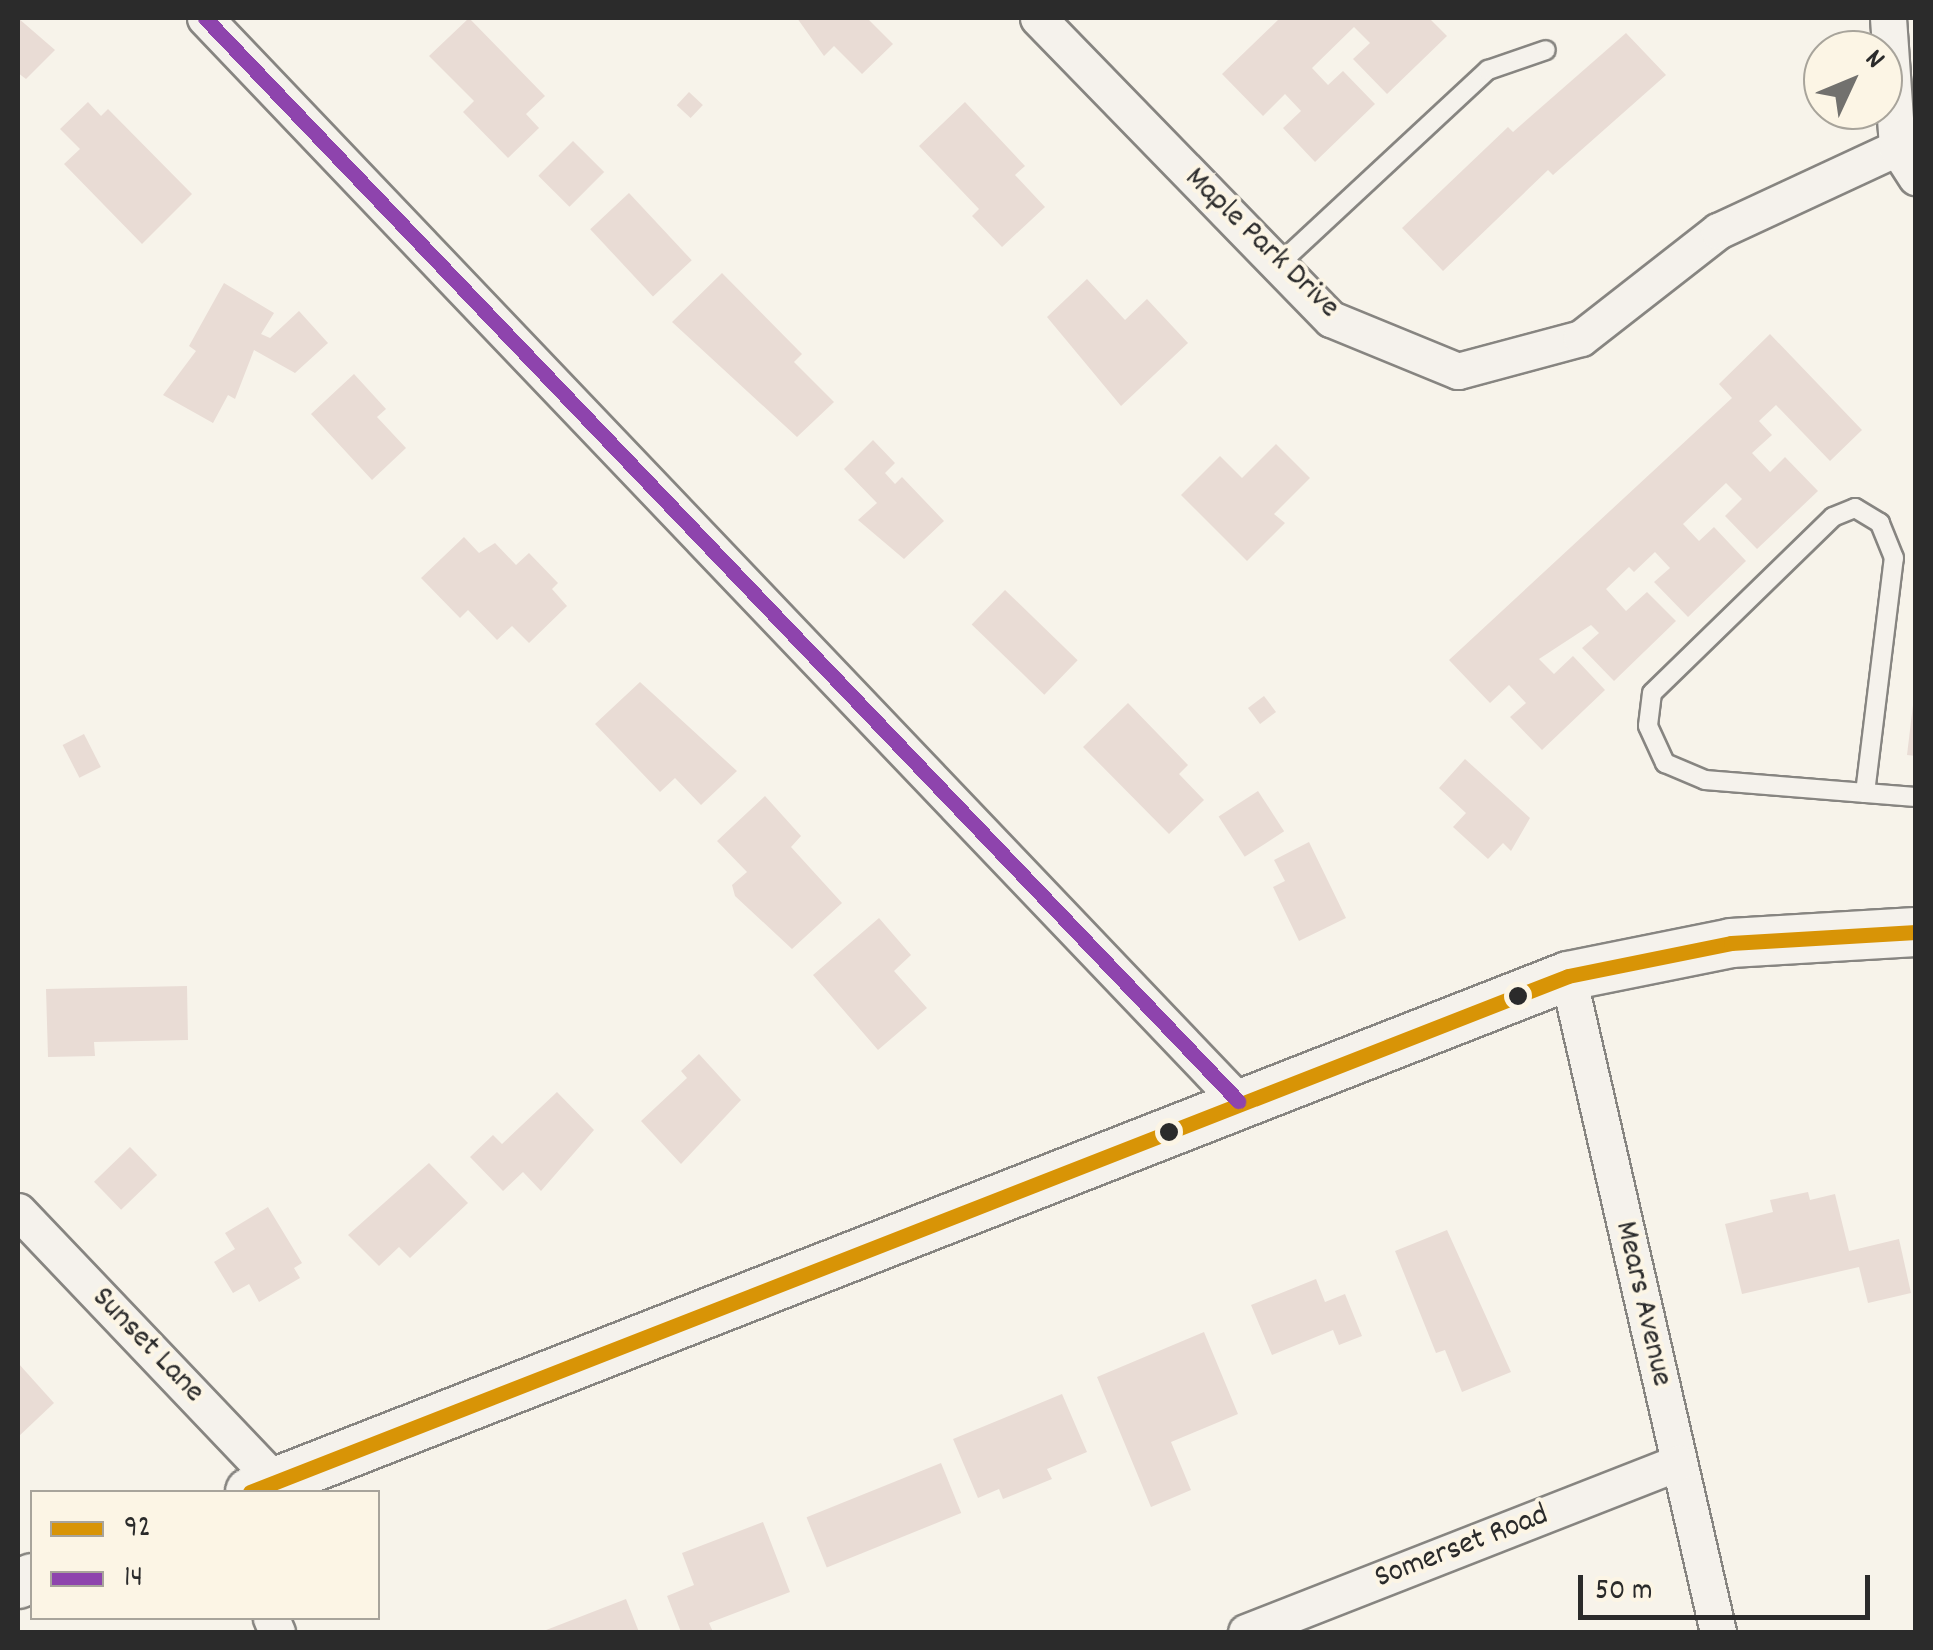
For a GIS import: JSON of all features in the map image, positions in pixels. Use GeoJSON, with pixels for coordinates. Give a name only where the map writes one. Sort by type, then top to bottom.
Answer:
{"type":"FeatureCollection","features":[{"type":"Feature","properties":{"kind":"main road"},"geometry":{"type":"LineString","coordinates":[[267,1489],[1238,1102],[1568,976],[1730,943],[1916,932]]}},
{"type":"Feature","properties":{"kind":"street"},"geometry":{"type":"LineString","coordinates":[[205,18],[1238,1102]]}},
{"type":"Feature","properties":{"kind":"street","name":"Maple Park Drive"},"geometry":{"type":"LineString","coordinates":[[1038,18],[1331,320],[1458,371],[1580,338],[1718,231],[1906,162]]}},
{"type":"Feature","properties":{"kind":"street"},"geometry":{"type":"LineString","coordinates":[[1888,18],[1906,162]]}},
{"type":"Feature","properties":{"kind":"street","name":"Mears Avenue"},"geometry":{"type":"LineString","coordinates":[[1568,976],[1718,1632]]}},
{"type":"Feature","properties":{"kind":"street","name":"Sunset Lane"},"geometry":{"type":"LineString","coordinates":[[18,1210],[267,1489]]}},
{"type":"Feature","properties":{"kind":"street","name":"Somerset Road"},"geometry":{"type":"LineString","coordinates":[[1246,1632],[1678,1463]]}},
{"type":"Feature","properties":{"kind":"lane"},"geometry":{"type":"LineString","coordinates":[[1278,265],[1488,70],[1546,50]]}},
{"type":"Feature","properties":{"kind":"lane"},"geometry":{"type":"LineString","coordinates":[[1865,793],[1894,558],[1880,523],[1855,508],[1833,516],[1652,693],[1648,726],[1666,763],[1705,780],[1865,793],[1916,797]]}},
{"type":"Feature","properties":{"kind":"building"},"geometry":{"type":"Polygon","coordinates":[[[18,18],[55,50],[26,79],[18,73],[18,18]]]}},
{"type":"Feature","properties":{"kind":"building"},"geometry":{"type":"Polygon","coordinates":[[[469,18],[545,96],[526,114],[539,128],[508,158],[463,112],[474,101],[429,56],[469,18]]]}},
{"type":"Feature","properties":{"kind":"building"},"geometry":{"type":"Polygon","coordinates":[[[797,18],[867,18],[893,44],[862,74],[834,46],[824,56],[797,18]]]}},
{"type":"Feature","properties":{"kind":"building"},"geometry":{"type":"Polygon","coordinates":[[[1280,18],[1429,18],[1447,36],[1387,94],[1353,59],[1370,43],[1354,27],[1312,68],[1328,85],[1343,71],[1375,104],[1315,162],[1283,128],[1301,111],[1285,94],[1263,116],[1222,74],[1280,18]]]}},
{"type":"Feature","properties":{"kind":"building"},"geometry":{"type":"Polygon","coordinates":[[[1626,33],[1666,75],[1553,175],[1548,170],[1443,271],[1402,228],[1508,127],[1513,132],[1626,33]]]}},
{"type":"Feature","properties":{"kind":"building"},"geometry":{"type":"Polygon","coordinates":[[[689,92],[703,105],[691,118],[677,105],[689,92]]]}},
{"type":"Feature","properties":{"kind":"building"},"geometry":{"type":"Polygon","coordinates":[[[88,102],[101,116],[108,109],[192,194],[142,244],[64,164],[80,149],[60,129],[88,102]]]}},
{"type":"Feature","properties":{"kind":"building"},"geometry":{"type":"Polygon","coordinates":[[[965,102],[1025,166],[1015,175],[1045,207],[1002,247],[972,216],[979,209],[919,146],[965,102]]]}},
{"type":"Feature","properties":{"kind":"building"},"geometry":{"type":"Polygon","coordinates":[[[573,141],[604,172],[569,207],[538,176],[573,141]]]}},
{"type":"Feature","properties":{"kind":"building"},"geometry":{"type":"Polygon","coordinates":[[[629,193],[692,260],[653,296],[590,229],[629,193]]]}},
{"type":"Feature","properties":{"kind":"building"},"geometry":{"type":"Polygon","coordinates":[[[722,273],[802,354],[794,362],[834,402],[797,437],[672,322],[722,273]]]}},
{"type":"Feature","properties":{"kind":"building"},"geometry":{"type":"Polygon","coordinates":[[[1087,279],[1125,320],[1147,299],[1188,343],[1121,406],[1047,317],[1087,279]]]}},
{"type":"Feature","properties":{"kind":"building"},"geometry":{"type":"Polygon","coordinates":[[[224,283],[274,313],[261,334],[270,338],[299,311],[328,343],[295,373],[254,350],[235,399],[228,395],[213,423],[163,395],[196,351],[189,346],[224,283]]]}},
{"type":"Feature","properties":{"kind":"building"},"geometry":{"type":"Polygon","coordinates":[[[1770,334],[1862,430],[1830,461],[1776,405],[1759,421],[1772,435],[1752,453],[1770,472],[1785,457],[1818,491],[1757,549],[1725,516],[1742,499],[1726,483],[1683,524],[1699,541],[1714,527],[1746,561],[1688,617],[1654,582],[1670,568],[1655,552],[1634,572],[1629,567],[1606,589],[1626,611],[1647,592],[1676,621],[1614,681],[1582,648],[1599,633],[1591,625],[1539,659],[1554,674],[1573,656],[1605,690],[1542,750],[1510,717],[1526,703],[1509,685],[1490,703],[1449,660],[1732,398],[1719,384],[1770,334]]]}},
{"type":"Feature","properties":{"kind":"building"},"geometry":{"type":"Polygon","coordinates":[[[354,374],[386,409],[377,417],[406,448],[372,480],[311,414],[354,374]]]}},
{"type":"Feature","properties":{"kind":"building"},"geometry":{"type":"Polygon","coordinates":[[[873,440],[895,463],[885,473],[895,484],[902,477],[944,521],[904,559],[858,520],[877,503],[844,469],[873,440]]]}},
{"type":"Feature","properties":{"kind":"building"},"geometry":{"type":"Polygon","coordinates":[[[1276,444],[1310,478],[1274,514],[1285,523],[1247,561],[1181,495],[1220,456],[1242,478],[1276,444]]]}},
{"type":"Feature","properties":{"kind":"building"},"geometry":{"type":"Polygon","coordinates":[[[464,537],[479,553],[495,543],[516,565],[529,553],[558,583],[552,589],[567,606],[529,643],[512,626],[497,640],[468,610],[460,618],[421,578],[464,537]]]}},
{"type":"Feature","properties":{"kind":"building"},"geometry":{"type":"Polygon","coordinates":[[[1005,590],[1078,660],[1044,695],[972,625],[1005,590]]]}},
{"type":"Feature","properties":{"kind":"building"},"geometry":{"type":"Polygon","coordinates":[[[640,682],[737,771],[701,805],[675,778],[660,792],[595,724],[640,682]]]}},
{"type":"Feature","properties":{"kind":"building"},"geometry":{"type":"Polygon","coordinates":[[[1264,696],[1276,712],[1260,724],[1248,708],[1264,696]]]}},
{"type":"Feature","properties":{"kind":"building"},"geometry":{"type":"Polygon","coordinates":[[[1128,703],[1188,765],[1179,774],[1204,800],[1169,834],[1083,747],[1128,703]]]}},
{"type":"Feature","properties":{"kind":"building"},"geometry":{"type":"Polygon","coordinates":[[[1916,705],[1916,756],[1907,755],[1916,705]]]}},
{"type":"Feature","properties":{"kind":"building"},"geometry":{"type":"Polygon","coordinates":[[[84,734],[101,767],[79,778],[63,745],[84,734]]]}},
{"type":"Feature","properties":{"kind":"building"},"geometry":{"type":"Polygon","coordinates":[[[1465,759],[1530,818],[1511,851],[1503,843],[1488,859],[1453,827],[1466,813],[1439,788],[1465,759]]]}},
{"type":"Feature","properties":{"kind":"building"},"geometry":{"type":"Polygon","coordinates":[[[1258,791],[1284,831],[1245,857],[1219,817],[1258,791]]]}},
{"type":"Feature","properties":{"kind":"building"},"geometry":{"type":"Polygon","coordinates":[[[765,796],[801,836],[791,847],[842,903],[792,949],[735,896],[732,885],[747,872],[717,841],[765,796]]]}},
{"type":"Feature","properties":{"kind":"building"},"geometry":{"type":"Polygon","coordinates":[[[1309,842],[1346,918],[1299,941],[1273,887],[1285,881],[1274,860],[1309,842]]]}},
{"type":"Feature","properties":{"kind":"building"},"geometry":{"type":"Polygon","coordinates":[[[879,918],[911,955],[894,971],[927,1008],[878,1050],[813,975],[879,918]]]}},
{"type":"Feature","properties":{"kind":"building"},"geometry":{"type":"Polygon","coordinates":[[[187,986],[188,1040],[94,1042],[95,1056],[48,1057],[46,989],[187,986]]]}},
{"type":"Feature","properties":{"kind":"building"},"geometry":{"type":"Polygon","coordinates":[[[699,1054],[741,1100],[681,1164],[641,1121],[687,1078],[681,1071],[699,1054]]]}},
{"type":"Feature","properties":{"kind":"building"},"geometry":{"type":"Polygon","coordinates":[[[557,1092],[594,1130],[541,1191],[523,1172],[503,1191],[470,1157],[493,1135],[502,1144],[557,1092]]]}},
{"type":"Feature","properties":{"kind":"building"},"geometry":{"type":"Polygon","coordinates":[[[130,1147],[157,1175],[121,1210],[94,1182],[130,1147]]]}},
{"type":"Feature","properties":{"kind":"building"},"geometry":{"type":"Polygon","coordinates":[[[429,1163],[468,1203],[410,1258],[399,1247],[379,1266],[348,1235],[429,1163]]]}},
{"type":"Feature","properties":{"kind":"building"},"geometry":{"type":"Polygon","coordinates":[[[1808,1192],[1810,1200],[1835,1194],[1849,1251],[1899,1239],[1911,1293],[1868,1303],[1859,1267],[1742,1294],[1725,1224],[1773,1212],[1770,1200],[1808,1192]]]}},
{"type":"Feature","properties":{"kind":"building"},"geometry":{"type":"Polygon","coordinates":[[[268,1207],[302,1263],[294,1268],[300,1278],[259,1302],[249,1284],[233,1293],[214,1262],[235,1249],[225,1233],[268,1207]]]}},
{"type":"Feature","properties":{"kind":"building"},"geometry":{"type":"Polygon","coordinates":[[[1447,1230],[1511,1372],[1462,1392],[1445,1350],[1436,1353],[1395,1251],[1447,1230]]]}},
{"type":"Feature","properties":{"kind":"building"},"geometry":{"type":"Polygon","coordinates":[[[1316,1279],[1325,1302],[1345,1294],[1362,1336],[1339,1345],[1333,1330],[1272,1355],[1251,1305],[1316,1279]]]}},
{"type":"Feature","properties":{"kind":"building"},"geometry":{"type":"Polygon","coordinates":[[[1204,1332],[1238,1414],[1171,1442],[1191,1490],[1151,1507],[1097,1377],[1204,1332]]]}},
{"type":"Feature","properties":{"kind":"building"},"geometry":{"type":"Polygon","coordinates":[[[18,1363],[54,1403],[18,1437],[18,1363]]]}},
{"type":"Feature","properties":{"kind":"building"},"geometry":{"type":"Polygon","coordinates":[[[1062,1394],[1087,1452],[1047,1469],[1052,1479],[1003,1499],[999,1489],[978,1498],[953,1439],[1062,1394]]]}},
{"type":"Feature","properties":{"kind":"building"},"geometry":{"type":"Polygon","coordinates":[[[941,1463],[961,1513],[827,1567],[807,1517],[941,1463]]]}},
{"type":"Feature","properties":{"kind":"building"},"geometry":{"type":"Polygon","coordinates":[[[763,1522],[790,1592],[709,1623],[713,1632],[681,1632],[667,1596],[694,1585],[682,1553],[763,1522]]]}},
{"type":"Feature","properties":{"kind":"building"},"geometry":{"type":"Polygon","coordinates":[[[626,1599],[639,1632],[541,1632],[626,1599]]]}},
{"type":"Feature","properties":{"kind":"transit line","name":"14"},"geometry":{"type":"LineString","coordinates":[[205,18],[1238,1101]]}},
{"type":"Feature","properties":{"kind":"transit line","name":"92"},"geometry":{"type":"LineString","coordinates":[[255,1490],[1568,976],[1731,943],[1916,932]]}}]}
